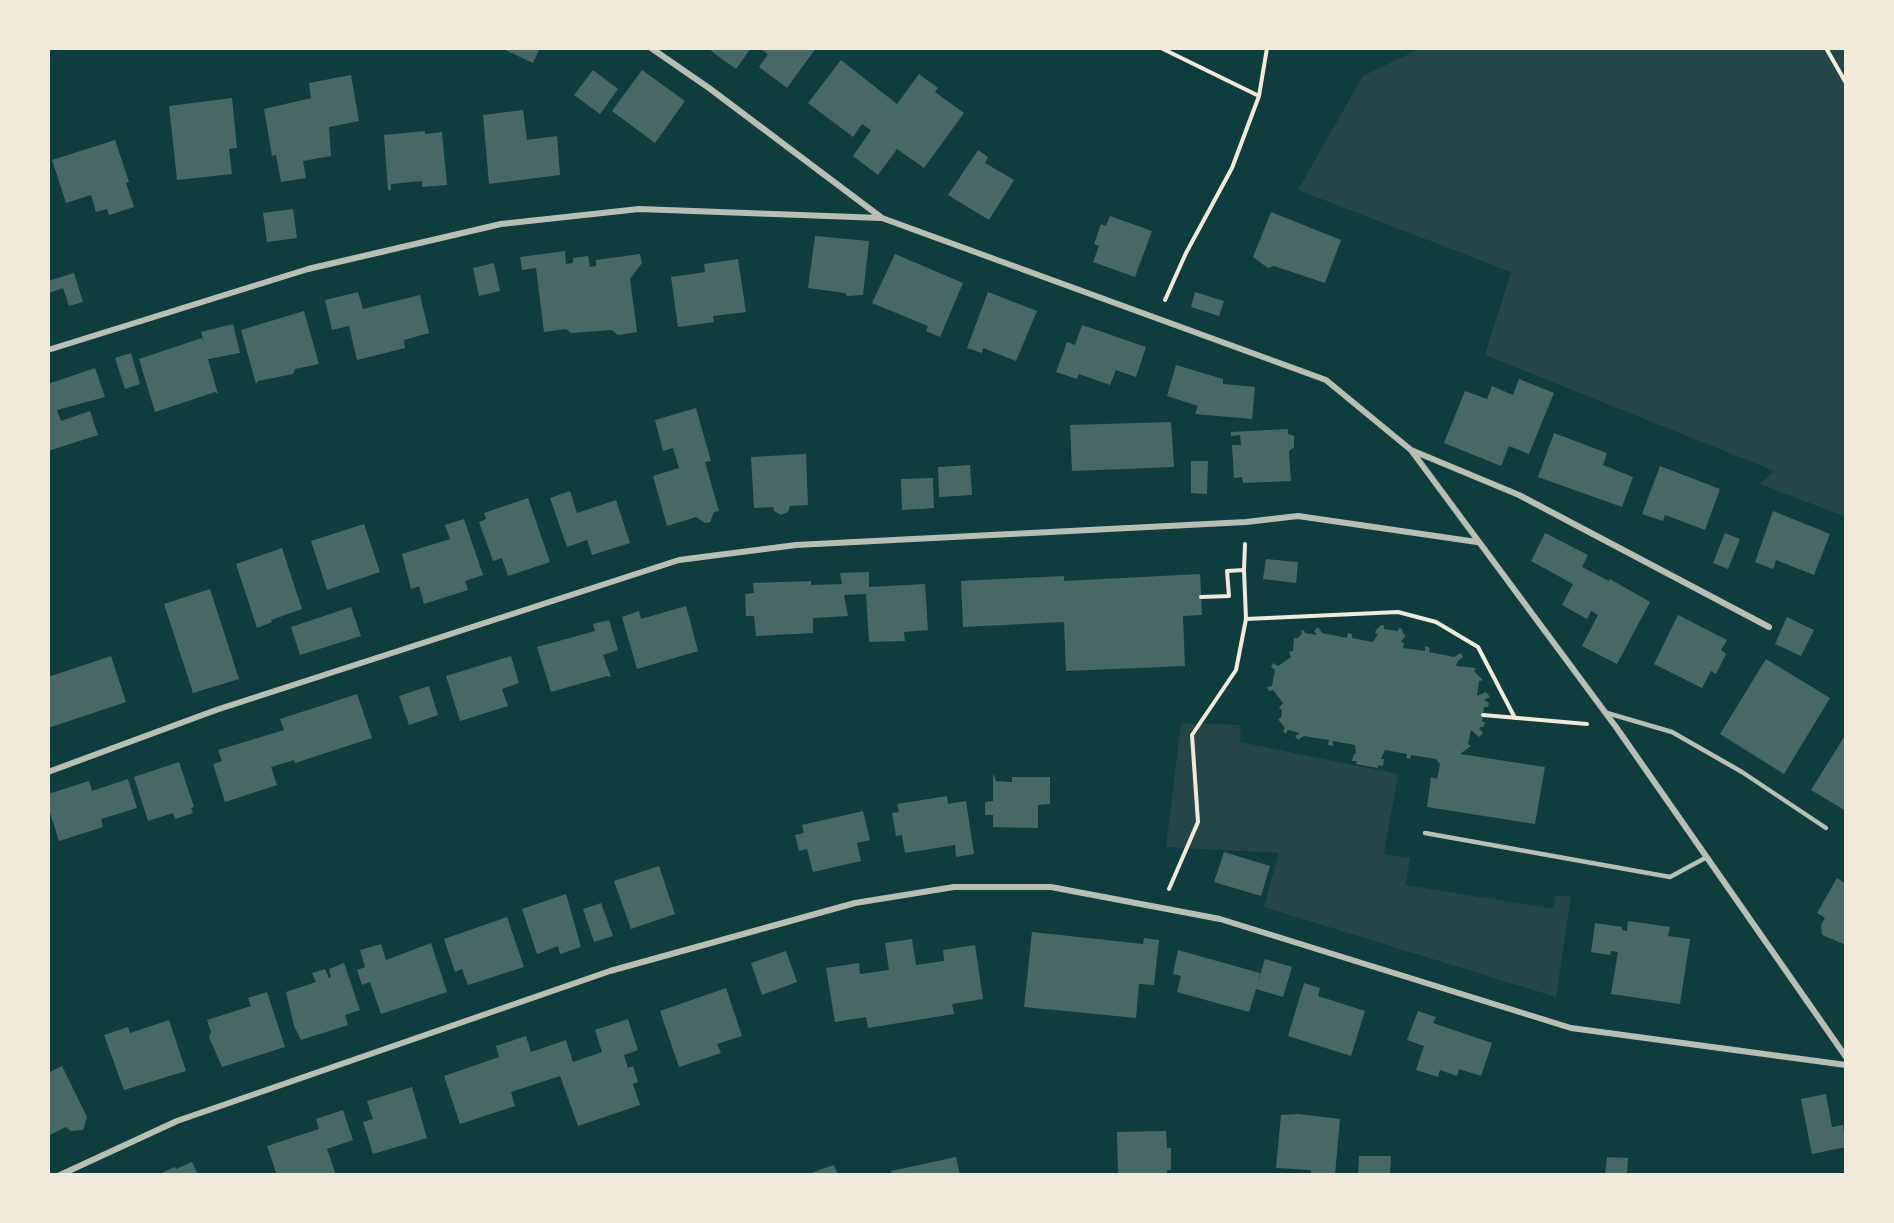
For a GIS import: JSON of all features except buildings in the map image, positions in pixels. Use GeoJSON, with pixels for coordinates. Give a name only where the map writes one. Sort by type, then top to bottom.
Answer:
{"type":"FeatureCollection","features":[{"type":"Feature","properties":{"kind":"street"},"geometry":{"type":"LineString","coordinates":[[651,48],[709,88],[882,218],[1326,380],[1411,450],[1606,713],[1846,1057]]}},
{"type":"Feature","properties":{"kind":"street"},"geometry":{"type":"LineString","coordinates":[[48,350],[308,269],[501,224],[639,209],[882,218]]}},
{"type":"Feature","properties":{"kind":"street"},"geometry":{"type":"LineString","coordinates":[[1411,450],[1520,495],[1769,627]]}},
{"type":"Feature","properties":{"kind":"street"},"geometry":{"type":"LineString","coordinates":[[48,772],[216,710],[679,560],[796,545],[1246,522],[1298,516],[1477,542]]}},
{"type":"Feature","properties":{"kind":"street"},"geometry":{"type":"LineString","coordinates":[[60,1175],[177,1121],[610,971],[855,903],[954,887],[1051,887],[1220,919],[1571,1028],[1846,1065]]}},
{"type":"Feature","properties":{"kind":"lane"},"geometry":{"type":"LineString","coordinates":[[1606,713],[1672,732],[1742,772],[1826,828]]}},
{"type":"Feature","properties":{"kind":"lane"},"geometry":{"type":"LineString","coordinates":[[1425,833],[1670,877],[1707,857]]}},
{"type":"Feature","properties":{"kind":"path"},"geometry":{"type":"LineString","coordinates":[[1161,48],[1259,96]]}},
{"type":"Feature","properties":{"kind":"path"},"geometry":{"type":"LineString","coordinates":[[1157,317],[1186,253],[1232,168],[1259,96],[1267,48]]}},
{"type":"Feature","properties":{"kind":"path"},"geometry":{"type":"LineString","coordinates":[[1826,48],[1846,83]]}},
{"type":"Feature","properties":{"kind":"path"},"geometry":{"type":"LineString","coordinates":[[1172,882],[1198,822],[1192,735],[1236,670],[1246,619],[1244,570],[1246,522]]}},
{"type":"Feature","properties":{"kind":"path"},"geometry":{"type":"LineString","coordinates":[[1201,597],[1229,597],[1227,572],[1244,570]]}},
{"type":"Feature","properties":{"kind":"path"},"geometry":{"type":"LineString","coordinates":[[1246,619],[1398,612],[1436,622],[1478,647],[1515,718]]}},
{"type":"Feature","properties":{"kind":"path"},"geometry":{"type":"LineString","coordinates":[[1483,715],[1616,727]]}},
{"type":"Feature","properties":{"kind":"shaded area"},"geometry":{"type":"Polygon","coordinates":[[[1421,48],[1846,48],[1846,517],[1760,484],[1774,471],[1485,355],[1511,272],[1298,190],[1363,76],[1421,48]]]}},
{"type":"Feature","properties":{"kind":"shaded area"},"geometry":{"type":"Polygon","coordinates":[[[1181,723],[1241,725],[1240,742],[1398,774],[1384,854],[1410,858],[1406,885],[1553,909],[1556,895],[1571,897],[1556,997],[1264,907],[1279,853],[1166,847],[1181,723]]]}}]}
